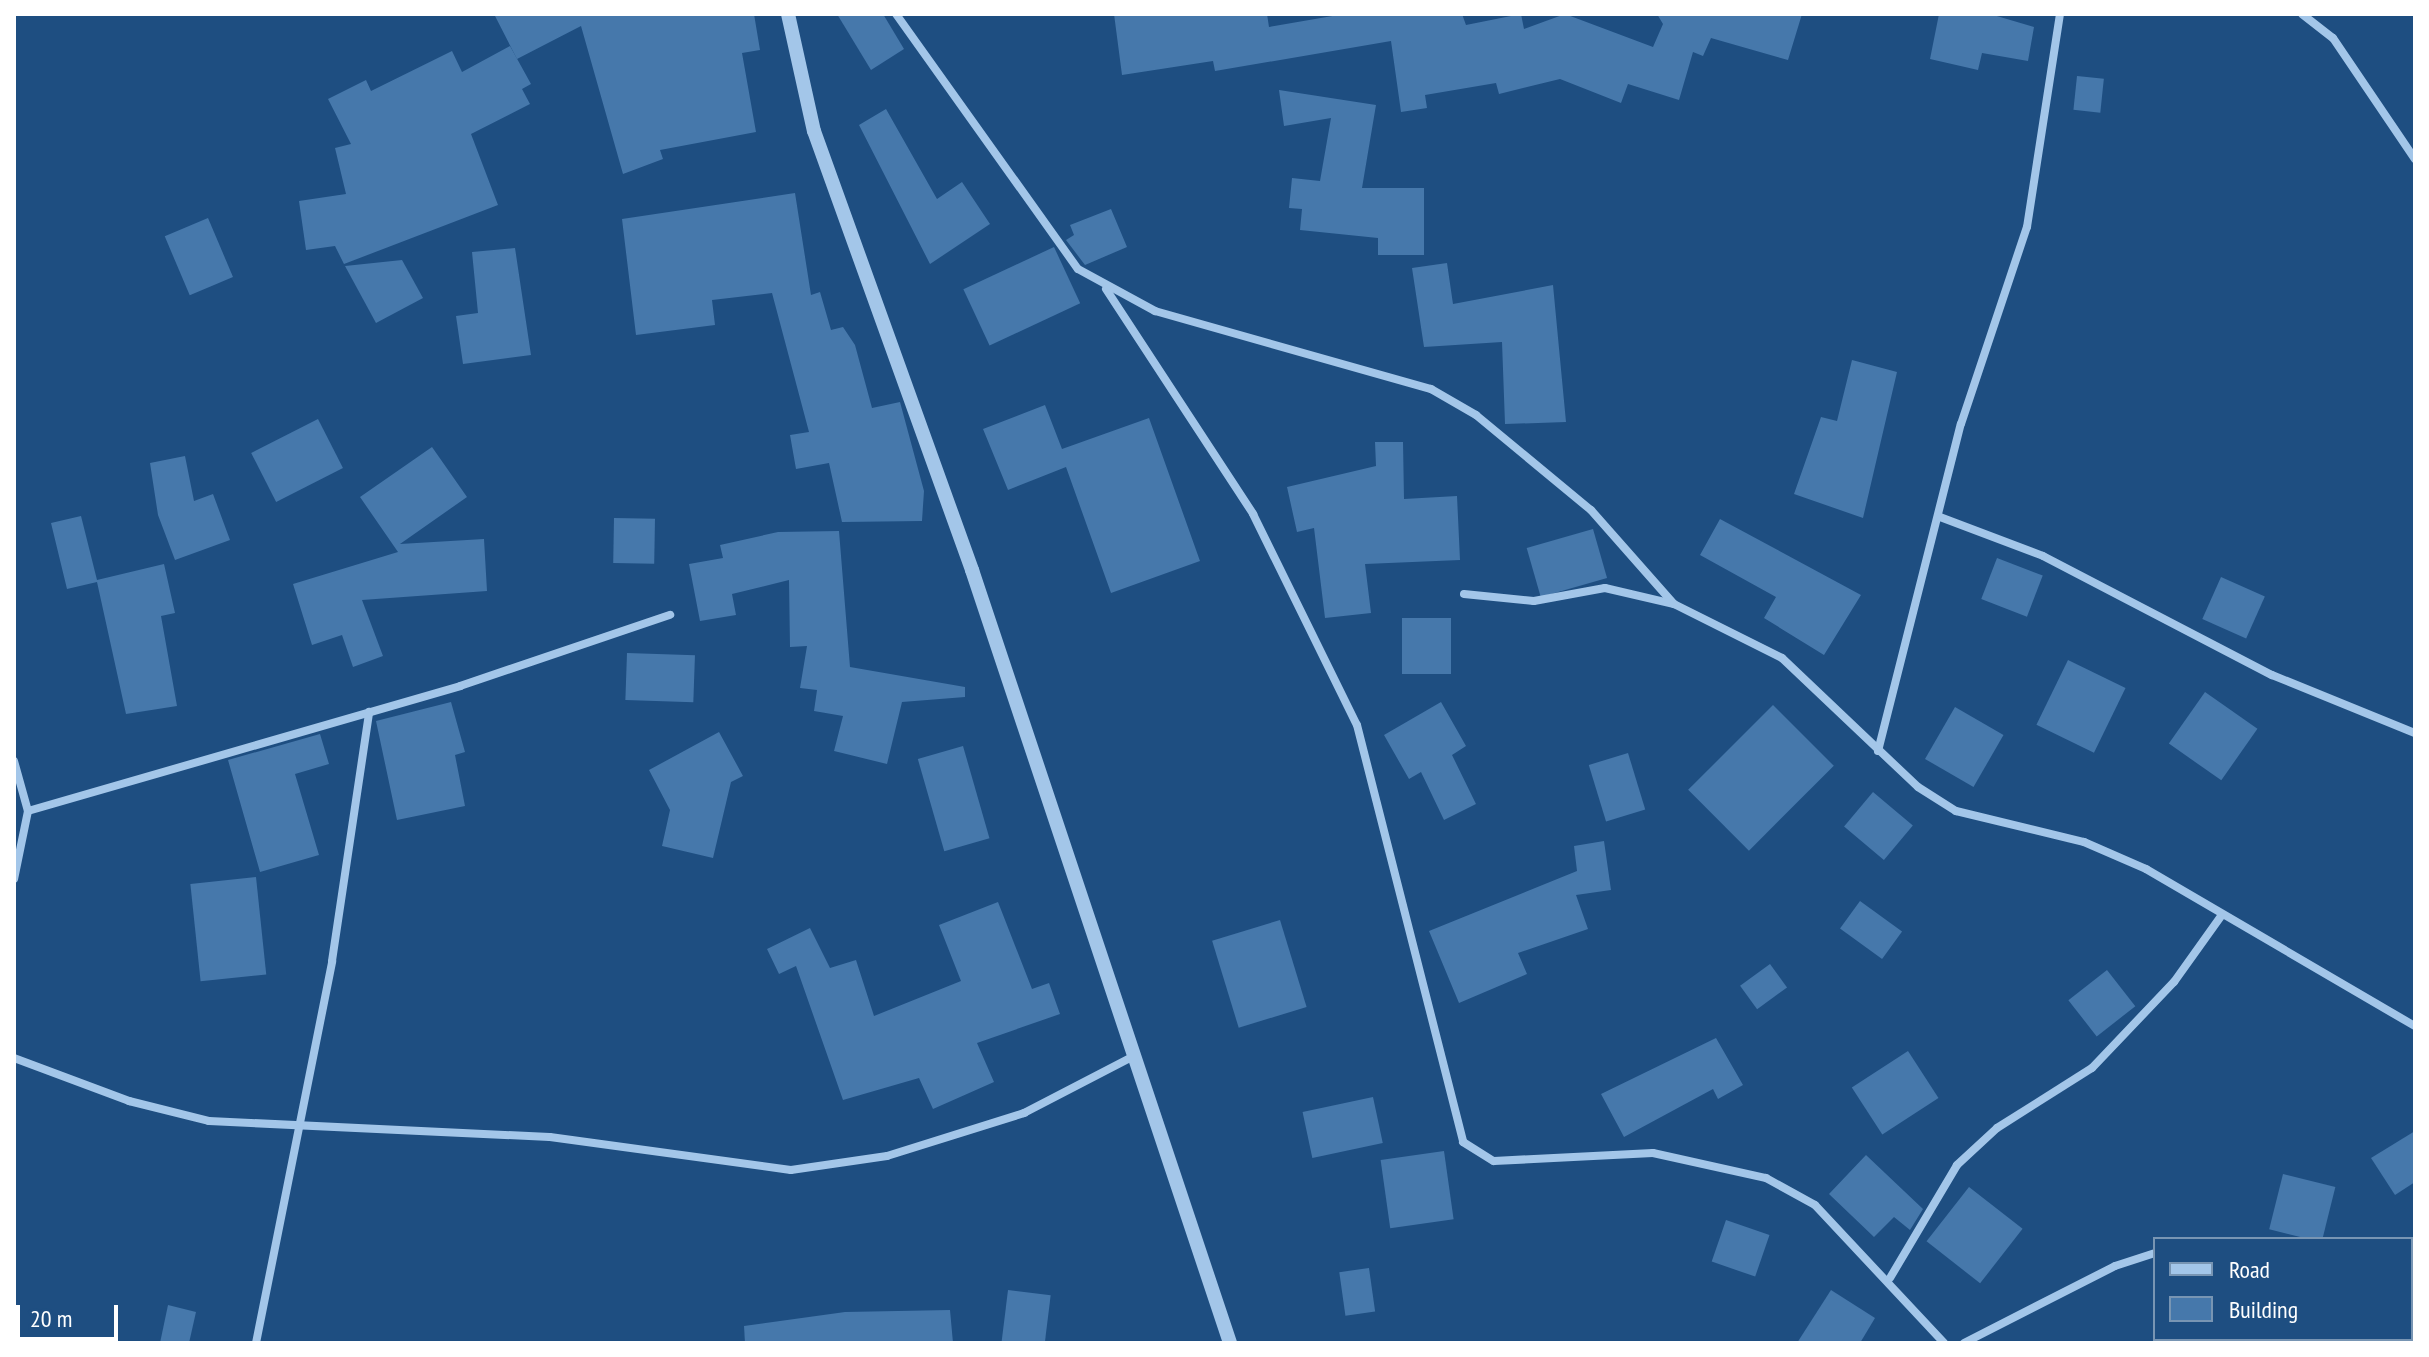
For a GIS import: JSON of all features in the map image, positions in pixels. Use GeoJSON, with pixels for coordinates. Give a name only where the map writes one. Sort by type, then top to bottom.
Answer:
{"type":"FeatureCollection","features":[{"type":"Feature","properties":{"kind":"street"},"geometry":{"type":"LineString","coordinates":[[788,14],[814,131],[1136,1055],[1230,1343]]}},
{"type":"Feature","properties":{"kind":"street"},"geometry":{"type":"LineString","coordinates":[[896,14],[1078,269],[1106,289],[1326,365],[1431,389],[1476,415],[1591,510],[1674,604]]}},
{"type":"Feature","properties":{"kind":"street"},"geometry":{"type":"LineString","coordinates":[[1878,751],[1940,517],[1961,424],[2027,227],[2060,14]]}},
{"type":"Feature","properties":{"kind":"street"},"geometry":{"type":"LineString","coordinates":[[2302,14],[2333,38],[2415,159]]}},
{"type":"Feature","properties":{"kind":"street"},"geometry":{"type":"LineString","coordinates":[[1106,289],[1253,514],[1357,725],[1463,1142],[1494,1161],[1653,1153],[1739,1169],[1815,1205],[1890,1278],[1944,1343]]}},
{"type":"Feature","properties":{"kind":"street"},"geometry":{"type":"LineString","coordinates":[[1940,517],[2043,556],[2285,681],[2415,733]]}},
{"type":"Feature","properties":{"kind":"street"},"geometry":{"type":"LineString","coordinates":[[1464,594],[1534,601],[1605,588],[1674,604],[1782,658],[1878,751],[1956,811],[2084,842],[2415,1026]]}},
{"type":"Feature","properties":{"kind":"street"},"geometry":{"type":"LineString","coordinates":[[28,811],[369,712],[670,615]]}},
{"type":"Feature","properties":{"kind":"street"},"geometry":{"type":"LineString","coordinates":[[256,1343],[300,1129],[369,712]]}},
{"type":"Feature","properties":{"kind":"street"},"geometry":{"type":"LineString","coordinates":[[14,761],[28,811],[14,879]]}},
{"type":"Feature","properties":{"kind":"street"},"geometry":{"type":"LineString","coordinates":[[1890,1278],[1957,1165],[1997,1128],[2092,1068],[2174,982],[2221,916]]}},
{"type":"Feature","properties":{"kind":"street"},"geometry":{"type":"LineString","coordinates":[[14,1058],[129,1101],[209,1121],[300,1129],[550,1137],[736,1168],[843,1167],[1024,1113],[1136,1055]]}},
{"type":"Feature","properties":{"kind":"street"},"geometry":{"type":"LineString","coordinates":[[1964,1343],[2115,1266],[2153,1254]]}},
{"type":"Feature","properties":{"kind":"building"},"geometry":{"type":"Polygon","coordinates":[[[494,14],[754,14],[760,50],[742,53],[756,132],[660,150],[663,159],[623,174],[581,26],[517,59],[494,14]]]}},
{"type":"Feature","properties":{"kind":"building"},"geometry":{"type":"Polygon","coordinates":[[[837,14],[883,14],[904,49],[871,70],[837,14]]]}},
{"type":"Feature","properties":{"kind":"building"},"geometry":{"type":"Polygon","coordinates":[[[1114,14],[1267,14],[1269,27],[1344,14],[1462,14],[1466,25],[1521,14],[1524,29],[1565,14],[1653,47],[1663,24],[1657,14],[1802,14],[1788,60],[1711,38],[1703,56],[1693,52],[1679,100],[1628,84],[1621,103],[1560,79],[1499,94],[1496,83],[1425,95],[1427,108],[1401,112],[1391,41],[1215,71],[1213,61],[1122,75],[1114,14]]]}},
{"type":"Feature","properties":{"kind":"building"},"geometry":{"type":"Polygon","coordinates":[[[1939,14],[1990,14],[2034,27],[2028,61],[1982,53],[1978,70],[1930,59],[1939,14]]]}},
{"type":"Feature","properties":{"kind":"building"},"geometry":{"type":"Polygon","coordinates":[[[510,46],[531,84],[522,89],[530,104],[471,134],[498,205],[344,264],[335,246],[306,250],[299,201],[346,194],[335,148],[351,144],[328,99],[366,80],[371,91],[452,51],[462,72],[510,46]]]}},
{"type":"Feature","properties":{"kind":"building"},"geometry":{"type":"Polygon","coordinates":[[[2077,76],[2104,79],[2100,113],[2073,110],[2077,76]]]}},
{"type":"Feature","properties":{"kind":"building"},"geometry":{"type":"Polygon","coordinates":[[[1279,90],[1376,105],[1362,188],[1424,188],[1424,255],[1378,255],[1378,238],[1300,230],[1302,209],[1289,208],[1292,178],[1320,181],[1331,118],[1284,126],[1279,90]]]}},
{"type":"Feature","properties":{"kind":"building"},"geometry":{"type":"Polygon","coordinates":[[[886,109],[937,199],[962,182],[990,224],[930,264],[859,125],[886,109]]]}},
{"type":"Feature","properties":{"kind":"building"},"geometry":{"type":"Polygon","coordinates":[[[795,193],[811,295],[820,292],[831,330],[843,327],[855,345],[872,408],[900,402],[924,491],[922,521],[842,522],[829,463],[796,469],[790,435],[809,432],[772,293],[712,300],[715,325],[636,335],[622,219],[795,193]]]}},
{"type":"Feature","properties":{"kind":"building"},"geometry":{"type":"Polygon","coordinates":[[[1111,209],[1127,247],[1085,265],[1066,240],[1074,235],[1070,225],[1111,209]]]}},
{"type":"Feature","properties":{"kind":"building"},"geometry":{"type":"Polygon","coordinates":[[[208,218],[233,277],[190,295],[165,236],[208,218]]]}},
{"type":"Feature","properties":{"kind":"building"},"geometry":{"type":"Polygon","coordinates":[[[1054,247],[1080,303],[990,345],[963,289],[1054,247]]]}},
{"type":"Feature","properties":{"kind":"building"},"geometry":{"type":"Polygon","coordinates":[[[515,248],[531,355],[463,364],[456,316],[478,313],[472,252],[515,248]]]}},
{"type":"Feature","properties":{"kind":"building"},"geometry":{"type":"Polygon","coordinates":[[[402,260],[423,298],[376,323],[345,266],[402,260]]]}},
{"type":"Feature","properties":{"kind":"building"},"geometry":{"type":"Polygon","coordinates":[[[1447,263],[1453,304],[1553,285],[1566,422],[1505,424],[1502,342],[1424,347],[1412,268],[1447,263]]]}},
{"type":"Feature","properties":{"kind":"building"},"geometry":{"type":"Polygon","coordinates":[[[1852,360],[1897,372],[1863,518],[1794,494],[1821,417],[1837,421],[1852,360]]]}},
{"type":"Feature","properties":{"kind":"building"},"geometry":{"type":"Polygon","coordinates":[[[1045,405],[1062,449],[1149,418],[1200,561],[1111,593],[1066,467],[1008,490],[983,429],[1045,405]]]}},
{"type":"Feature","properties":{"kind":"building"},"geometry":{"type":"Polygon","coordinates":[[[318,419],[343,468],[276,502],[251,453],[318,419]]]}},
{"type":"Feature","properties":{"kind":"building"},"geometry":{"type":"Polygon","coordinates":[[[1375,442],[1403,442],[1404,499],[1457,496],[1460,560],[1365,564],[1371,613],[1325,618],[1314,528],[1297,532],[1287,487],[1376,466],[1375,442]]]}},
{"type":"Feature","properties":{"kind":"building"},"geometry":{"type":"Polygon","coordinates":[[[432,447],[467,497],[400,544],[484,539],[487,591],[362,600],[383,656],[353,667],[342,635],[312,645],[293,584],[398,552],[360,497],[432,447]]]}},
{"type":"Feature","properties":{"kind":"building"},"geometry":{"type":"Polygon","coordinates":[[[185,456],[194,501],[213,494],[230,540],[175,560],[158,515],[150,463],[185,456]]]}},
{"type":"Feature","properties":{"kind":"building"},"geometry":{"type":"Polygon","coordinates":[[[81,516],[97,580],[164,564],[175,613],[161,616],[177,706],[126,714],[97,582],[67,589],[51,523],[81,516]]]}},
{"type":"Feature","properties":{"kind":"building"},"geometry":{"type":"Polygon","coordinates":[[[614,518],[655,519],[654,564],[613,563],[614,518]]]}},
{"type":"Feature","properties":{"kind":"building"},"geometry":{"type":"Polygon","coordinates":[[[1720,519],[1861,595],[1824,655],[1764,618],[1776,597],[1700,555],[1720,519]]]}},
{"type":"Feature","properties":{"kind":"building"},"geometry":{"type":"Polygon","coordinates":[[[1593,529],[1607,578],[1541,597],[1527,548],[1593,529]]]}},
{"type":"Feature","properties":{"kind":"building"},"geometry":{"type":"Polygon","coordinates":[[[839,531],[850,667],[965,687],[965,697],[902,702],[887,764],[834,751],[843,716],[814,711],[817,690],[800,688],[807,646],[790,647],[789,580],[732,594],[736,615],[700,621],[689,564],[723,558],[720,545],[778,532],[839,531]]]}},
{"type":"Feature","properties":{"kind":"building"},"geometry":{"type":"Polygon","coordinates":[[[1997,558],[2043,576],[2027,617],[1981,599],[1997,558]]]}},
{"type":"Feature","properties":{"kind":"building"},"geometry":{"type":"Polygon","coordinates":[[[2221,577],[2265,597],[2246,639],[2202,619],[2221,577]]]}},
{"type":"Feature","properties":{"kind":"building"},"geometry":{"type":"Polygon","coordinates":[[[1402,618],[1451,618],[1451,674],[1402,674],[1402,618]]]}},
{"type":"Feature","properties":{"kind":"building"},"geometry":{"type":"Polygon","coordinates":[[[627,653],[695,655],[693,702],[625,700],[627,653]]]}},
{"type":"Feature","properties":{"kind":"building"},"geometry":{"type":"Polygon","coordinates":[[[2068,660],[2126,688],[2094,753],[2036,725],[2068,660]]]}},
{"type":"Feature","properties":{"kind":"building"},"geometry":{"type":"Polygon","coordinates":[[[2205,692],[2257,729],[2221,780],[2169,744],[2205,692]]]}},
{"type":"Feature","properties":{"kind":"building"},"geometry":{"type":"Polygon","coordinates":[[[451,702],[465,752],[455,755],[465,806],[397,820],[376,721],[451,702]]]}},
{"type":"Feature","properties":{"kind":"building"},"geometry":{"type":"Polygon","coordinates":[[[1441,702],[1466,746],[1452,755],[1476,804],[1444,820],[1421,772],[1409,779],[1384,735],[1441,702]]]}},
{"type":"Feature","properties":{"kind":"building"},"geometry":{"type":"Polygon","coordinates":[[[1773,705],[1834,766],[1749,851],[1688,790],[1773,705]]]}},
{"type":"Feature","properties":{"kind":"building"},"geometry":{"type":"Polygon","coordinates":[[[1955,707],[2003,735],[1973,787],[1925,759],[1955,707]]]}},
{"type":"Feature","properties":{"kind":"building"},"geometry":{"type":"Polygon","coordinates":[[[719,732],[743,776],[731,782],[713,858],[662,846],[670,810],[649,770],[719,732]]]}},
{"type":"Feature","properties":{"kind":"building"},"geometry":{"type":"Polygon","coordinates":[[[320,734],[329,764],[295,774],[319,855],[260,872],[228,760],[320,734]]]}},
{"type":"Feature","properties":{"kind":"building"},"geometry":{"type":"Polygon","coordinates":[[[963,746],[989,838],[944,851],[918,759],[963,746]]]}},
{"type":"Feature","properties":{"kind":"building"},"geometry":{"type":"Polygon","coordinates":[[[1628,753],[1645,809],[1606,821],[1589,765],[1628,753]]]}},
{"type":"Feature","properties":{"kind":"building"},"geometry":{"type":"Polygon","coordinates":[[[1873,792],[1913,825],[1884,860],[1844,826],[1873,792]]]}},
{"type":"Feature","properties":{"kind":"building"},"geometry":{"type":"Polygon","coordinates":[[[1604,841],[1611,890],[1576,895],[1588,929],[1518,953],[1527,974],[1459,1003],[1429,931],[1577,871],[1574,846],[1604,841]]]}},
{"type":"Feature","properties":{"kind":"building"},"geometry":{"type":"Polygon","coordinates":[[[256,877],[266,974],[201,981],[190,884],[256,877]]]}},
{"type":"Feature","properties":{"kind":"building"},"geometry":{"type":"Polygon","coordinates":[[[1860,901],[1902,932],[1882,959],[1840,929],[1860,901]]]}},
{"type":"Feature","properties":{"kind":"building"},"geometry":{"type":"Polygon","coordinates":[[[998,902],[1032,989],[1049,983],[1060,1014],[977,1043],[994,1082],[933,1109],[919,1078],[843,1100],[796,966],[779,974],[767,949],[810,928],[830,968],[856,960],[874,1016],[961,981],[939,925],[998,902]]]}},
{"type":"Feature","properties":{"kind":"building"},"geometry":{"type":"Polygon","coordinates":[[[1280,920],[1307,1007],[1239,1028],[1212,941],[1280,920]]]}},
{"type":"Feature","properties":{"kind":"building"},"geometry":{"type":"Polygon","coordinates":[[[1770,964],[1787,987],[1757,1009],[1740,986],[1770,964]]]}},
{"type":"Feature","properties":{"kind":"building"},"geometry":{"type":"Polygon","coordinates":[[[2107,970],[2135,1006],[2097,1036],[2068,1000],[2107,970]]]}},
{"type":"Feature","properties":{"kind":"building"},"geometry":{"type":"Polygon","coordinates":[[[1716,1038],[1743,1085],[1718,1099],[1713,1089],[1624,1137],[1601,1094],[1716,1038]]]}},
{"type":"Feature","properties":{"kind":"building"},"geometry":{"type":"Polygon","coordinates":[[[1908,1051],[1938,1098],[1882,1134],[1852,1087],[1908,1051]]]}},
{"type":"Feature","properties":{"kind":"building"},"geometry":{"type":"Polygon","coordinates":[[[1373,1097],[1383,1143],[1312,1158],[1303,1112],[1373,1097]]]}},
{"type":"Feature","properties":{"kind":"building"},"geometry":{"type":"Polygon","coordinates":[[[2415,1131],[2415,1182],[2395,1195],[2371,1158],[2415,1131]]]}},
{"type":"Feature","properties":{"kind":"building"},"geometry":{"type":"Polygon","coordinates":[[[1444,1151],[1454,1219],[1390,1228],[1381,1160],[1444,1151]]]}},
{"type":"Feature","properties":{"kind":"building"},"geometry":{"type":"Polygon","coordinates":[[[1866,1155],[1923,1209],[1910,1230],[1894,1217],[1874,1237],[1829,1194],[1866,1155]]]}},
{"type":"Feature","properties":{"kind":"building"},"geometry":{"type":"Polygon","coordinates":[[[2283,1174],[2335,1187],[2323,1237],[2300,1237],[2269,1229],[2283,1174]]]}},
{"type":"Feature","properties":{"kind":"building"},"geometry":{"type":"Polygon","coordinates":[[[1969,1187],[2023,1229],[1980,1283],[1927,1241],[1969,1187]]]}},
{"type":"Feature","properties":{"kind":"building"},"geometry":{"type":"Polygon","coordinates":[[[1726,1220],[1769,1235],[1755,1277],[1712,1262],[1726,1220]]]}},
{"type":"Feature","properties":{"kind":"building"},"geometry":{"type":"Polygon","coordinates":[[[1369,1268],[1375,1312],[1345,1316],[1339,1272],[1369,1268]]]}},
{"type":"Feature","properties":{"kind":"building"},"geometry":{"type":"Polygon","coordinates":[[[1008,1290],[1051,1295],[1045,1343],[1002,1343],[1008,1290]]]}},
{"type":"Feature","properties":{"kind":"building"},"geometry":{"type":"Polygon","coordinates":[[[1831,1290],[1875,1318],[1860,1343],[1797,1343],[1831,1290]]]}},
{"type":"Feature","properties":{"kind":"building"},"geometry":{"type":"Polygon","coordinates":[[[168,1305],[196,1312],[189,1343],[160,1343],[168,1305]]]}},
{"type":"Feature","properties":{"kind":"building"},"geometry":{"type":"Polygon","coordinates":[[[950,1310],[953,1343],[745,1343],[744,1326],[845,1312],[950,1310]]]}}]}
